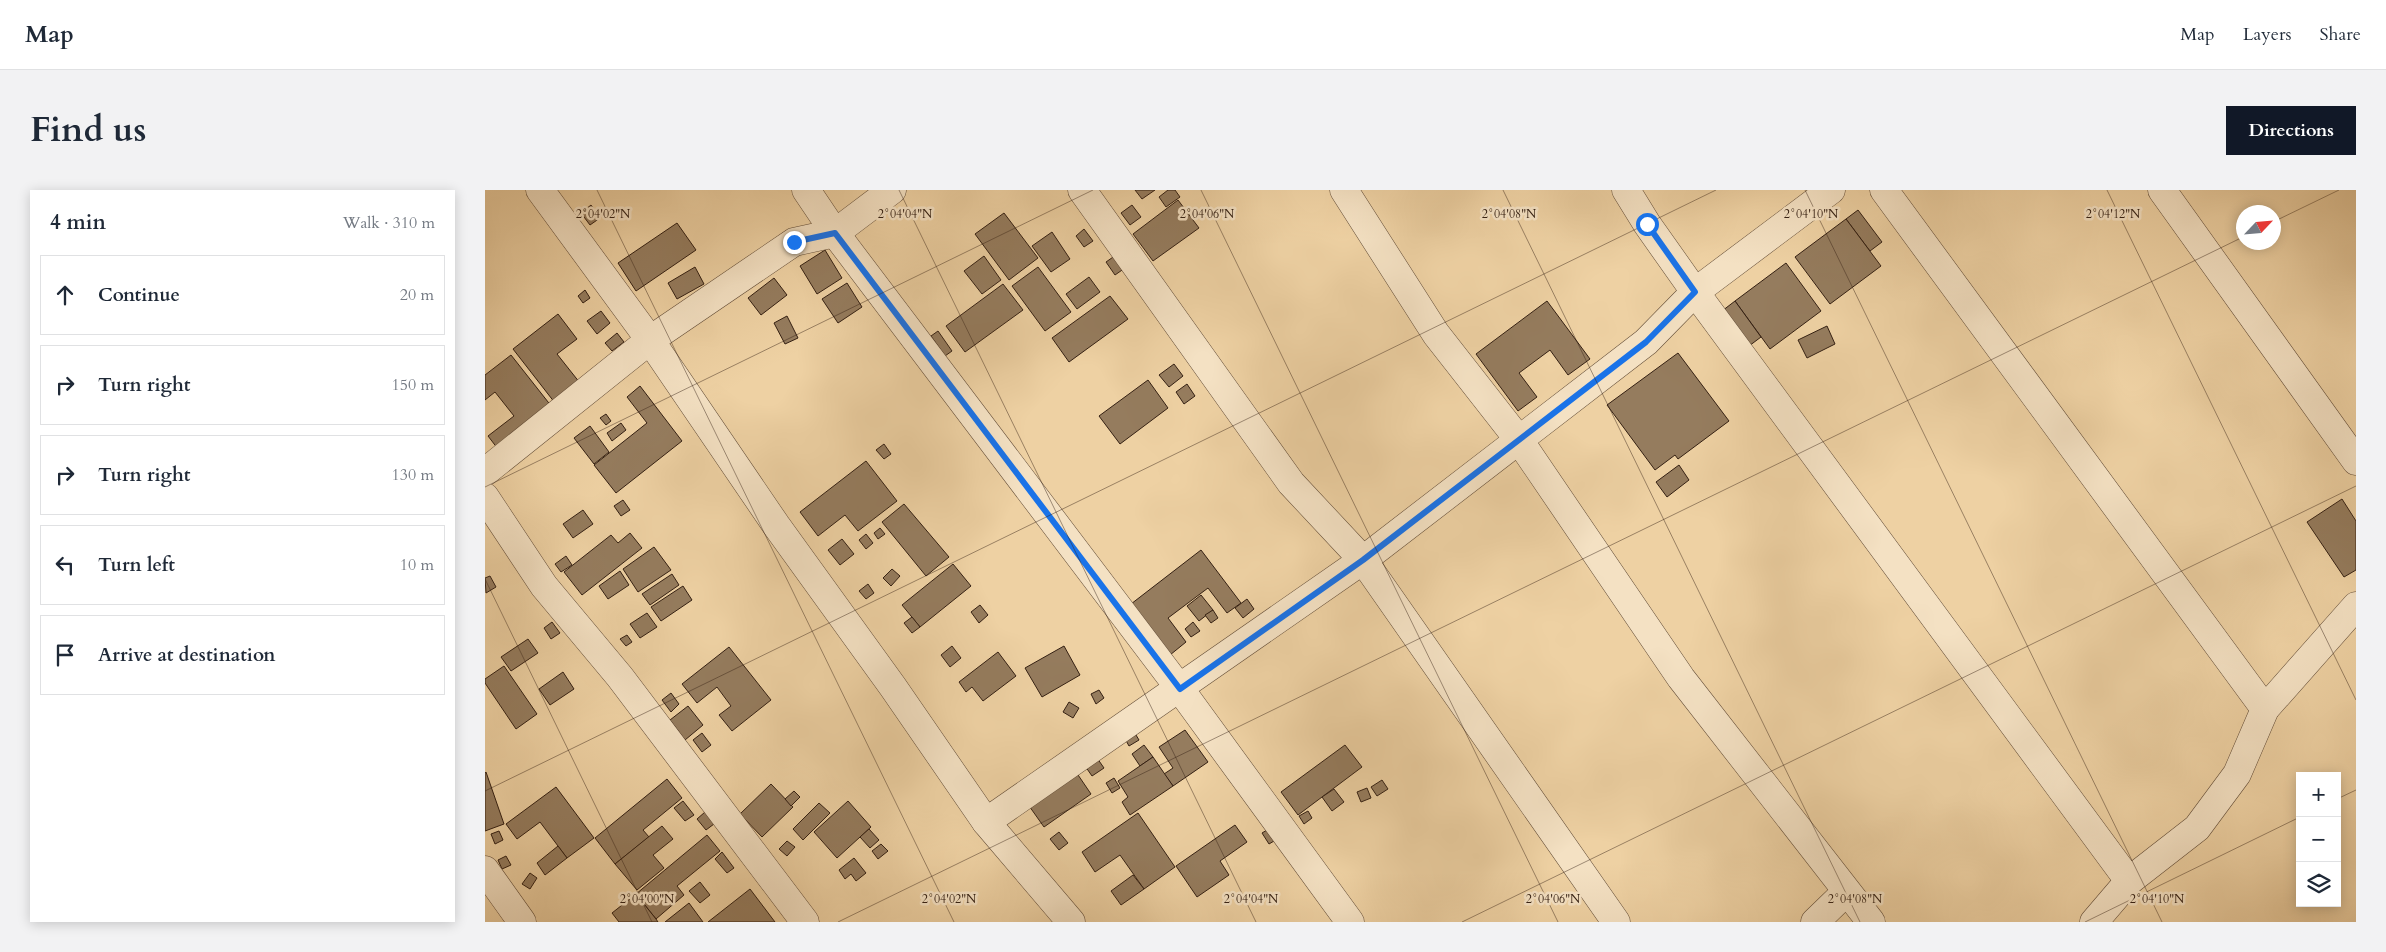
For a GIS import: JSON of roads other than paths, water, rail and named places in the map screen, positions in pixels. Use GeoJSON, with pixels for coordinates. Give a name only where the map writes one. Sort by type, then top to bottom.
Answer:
{"type":"FeatureCollection","features":[{"type":"Feature","properties":{"kind":"street"},"geometry":{"type":"LineString","coordinates":[[540,190],[650,340],[776,525],[893,687],[986,822],[1071,922]]}},
{"type":"Feature","properties":{"kind":"street"},"geometry":{"type":"LineString","coordinates":[[806,190],[835,233],[1180,689],[1350,922]]}},
{"type":"Feature","properties":{"kind":"street"},"geometry":{"type":"LineString","coordinates":[[485,472],[650,340],[794,242],[835,233],[891,190]]}},
{"type":"Feature","properties":{"kind":"street"},"geometry":{"type":"LineString","coordinates":[[1082,190],[1291,483],[1363,560],[1616,922]]}},
{"type":"Feature","properties":{"kind":"street"},"geometry":{"type":"LineString","coordinates":[[1344,190],[1436,334],[1519,440],[1681,678],[1871,922]]}},
{"type":"Feature","properties":{"kind":"street"},"geometry":{"type":"LineString","coordinates":[[1625,190],[1695,292],[2129,881]]}},
{"type":"Feature","properties":{"kind":"street"},"geometry":{"type":"LineString","coordinates":[[986,822],[1363,560],[1646,342],[1695,292],[1831,190]]}},
{"type":"Feature","properties":{"kind":"street"},"geometry":{"type":"LineString","coordinates":[[1885,190],[2265,709]]}},
{"type":"Feature","properties":{"kind":"street"},"geometry":{"type":"LineString","coordinates":[[2162,190],[2356,461]]}},
{"type":"Feature","properties":{"kind":"street"},"geometry":{"type":"LineString","coordinates":[[485,497],[544,586],[621,677],[805,922]]}},
{"type":"Feature","properties":{"kind":"street"},"geometry":{"type":"LineString","coordinates":[[2094,922],[2129,881],[2197,828],[2237,774],[2265,709],[2356,606]]}},
{"type":"Feature","properties":{"kind":"street"},"geometry":{"type":"LineString","coordinates":[[485,870],[522,922]]}},
{"type":"Feature","properties":{"kind":"street"},"geometry":{"type":"LineString","coordinates":[[1815,922],[1846,892]]}}]}
